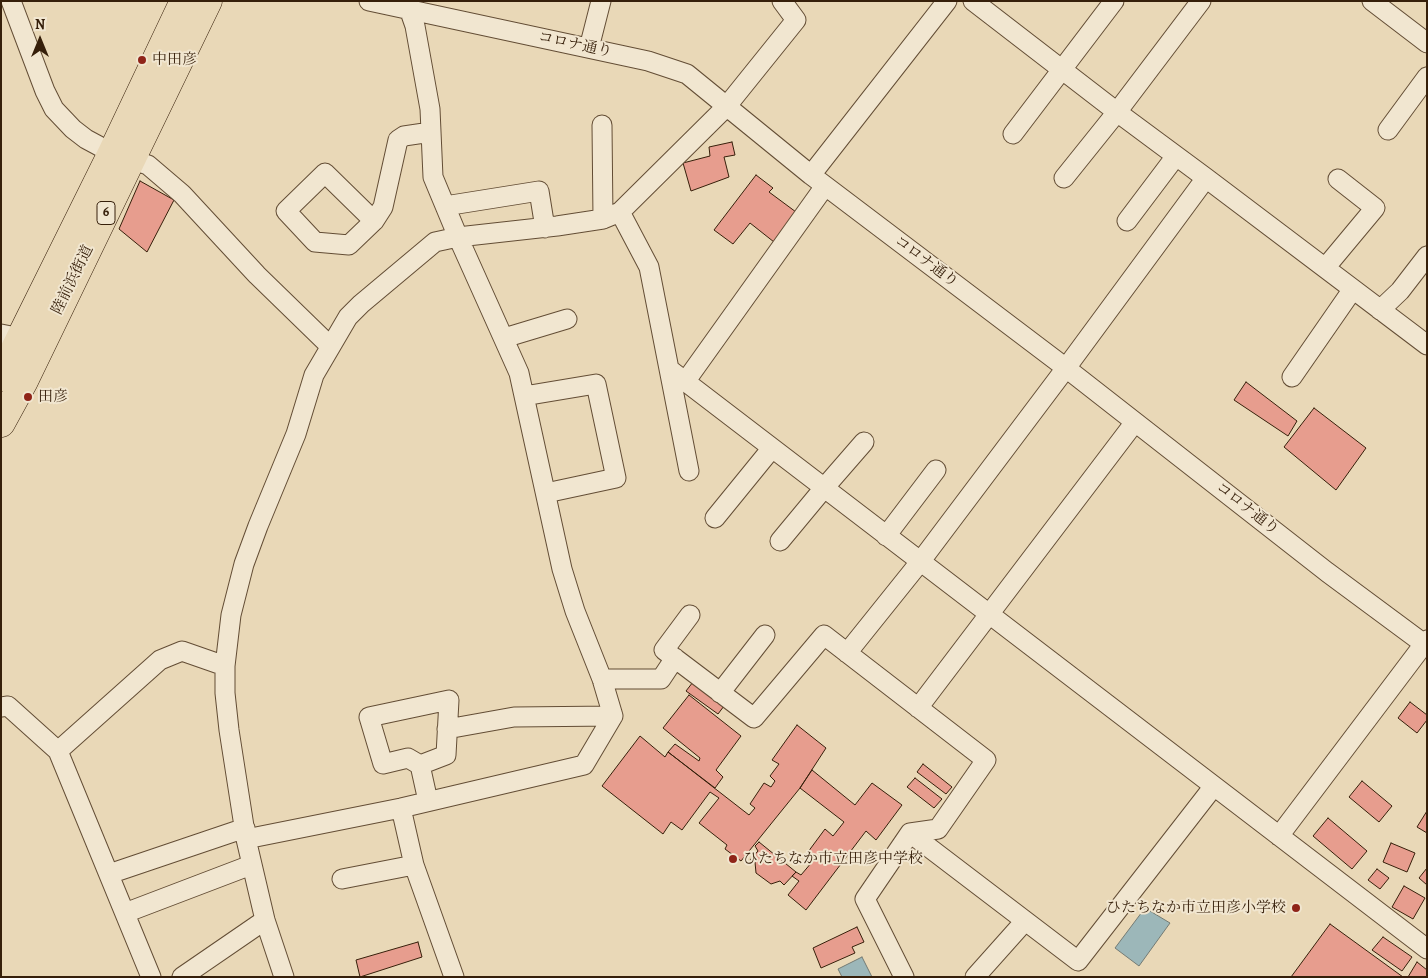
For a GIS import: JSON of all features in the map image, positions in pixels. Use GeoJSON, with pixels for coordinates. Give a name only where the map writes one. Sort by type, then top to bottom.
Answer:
{"type":"FeatureCollection","features":[{"type":"Feature","properties":{"kind":"highway","name":"陸前浜街道"},"geometry":{"type":"LineString","coordinates":[[1,424],[33,363],[121,156],[184,1]]}},
{"type":"Feature","properties":{"kind":"highway","name":"陸前浜街道"},"geometry":{"type":"LineString","coordinates":[[1,377],[11,336],[121,156],[208,1]]}},
{"type":"Feature","properties":{"kind":"street"},"geometry":{"type":"LineString","coordinates":[[11,1],[45,91],[54,109],[79,134],[121,156],[148,165],[182,194],[257,275],[330,346]]}},
{"type":"Feature","properties":{"kind":"street","name":"コロナ通り"},"geometry":{"type":"LineString","coordinates":[[369,1],[408,6],[648,61],[687,74],[818,181],[1066,368],[1320,566],[1426,643]]}},
{"type":"Feature","properties":{"kind":"street"},"geometry":{"type":"LineString","coordinates":[[589,48],[601,1]]}},
{"type":"Feature","properties":{"kind":"street"},"geometry":{"type":"LineString","coordinates":[[284,977],[265,920],[245,834],[229,730],[225,693],[225,666],[231,615],[244,564],[296,434],[314,375],[348,318],[361,304],[436,242],[458,237],[545,228],[611,216],[726,107],[796,20],[782,1]]}},
{"type":"Feature","properties":{"kind":"street"},"geometry":{"type":"LineString","coordinates":[[685,382],[818,181],[947,1]]}},
{"type":"Feature","properties":{"kind":"street"},"geometry":{"type":"LineString","coordinates":[[973,1],[1062,71],[1427,345]]}},
{"type":"Feature","properties":{"kind":"street"},"geometry":{"type":"LineString","coordinates":[[1012,134],[1114,1]]}},
{"type":"Feature","properties":{"kind":"street"},"geometry":{"type":"LineString","coordinates":[[1064,178],[1117,112],[1201,1]]}},
{"type":"Feature","properties":{"kind":"street"},"geometry":{"type":"LineString","coordinates":[[1372,1],[1427,43]]}},
{"type":"Feature","properties":{"kind":"street"},"geometry":{"type":"LineString","coordinates":[[109,874],[245,834],[401,808],[584,765],[613,716],[602,679],[574,612],[562,569],[519,373],[433,177],[430,109],[415,26],[408,6]]}},
{"type":"Feature","properties":{"kind":"street"},"geometry":{"type":"LineString","coordinates":[[1388,130],[1427,77]]}},
{"type":"Feature","properties":{"kind":"street"},"geometry":{"type":"LineString","coordinates":[[602,125],[611,216],[649,267],[689,471]]}},
{"type":"Feature","properties":{"kind":"street"},"geometry":{"type":"LineString","coordinates":[[374,221],[383,207],[398,140],[404,136],[431,132]]}},
{"type":"Feature","properties":{"kind":"street"},"geometry":{"type":"LineString","coordinates":[[1127,221],[1176,156]]}},
{"type":"Feature","properties":{"kind":"street"},"geometry":{"type":"LineString","coordinates":[[847,653],[920,562],[1206,178]]}},
{"type":"Feature","properties":{"kind":"street"},"geometry":{"type":"LineString","coordinates":[[1325,268],[1375,208],[1338,179]]}},
{"type":"Feature","properties":{"kind":"street"},"geometry":{"type":"LineString","coordinates":[[445,206],[539,191],[545,228]]}},
{"type":"Feature","properties":{"kind":"street"},"geometry":{"type":"LineString","coordinates":[[1380,310],[1400,291],[1427,256]]}},
{"type":"Feature","properties":{"kind":"street"},"geometry":{"type":"LineString","coordinates":[[1292,377],[1352,289]]}},
{"type":"Feature","properties":{"kind":"street"},"geometry":{"type":"LineString","coordinates":[[504,338],[567,319]]}},
{"type":"Feature","properties":{"kind":"street"},"geometry":{"type":"LineString","coordinates":[[669,369],[1427,949]]}},
{"type":"Feature","properties":{"kind":"street"},"geometry":{"type":"LineString","coordinates":[[524,396],[596,384],[616,478],[546,493]]}},
{"type":"Feature","properties":{"kind":"street"},"geometry":{"type":"LineString","coordinates":[[918,708],[1135,422]]}},
{"type":"Feature","properties":{"kind":"street"},"geometry":{"type":"LineString","coordinates":[[780,541],[864,442]]}},
{"type":"Feature","properties":{"kind":"street"},"geometry":{"type":"LineString","coordinates":[[715,518],[772,448]]}},
{"type":"Feature","properties":{"kind":"street"},"geometry":{"type":"LineString","coordinates":[[886,536],[936,470]]}},
{"type":"Feature","properties":{"kind":"street"},"geometry":{"type":"LineString","coordinates":[[690,615],[664,650],[754,718],[824,635],[986,760],[938,829],[910,833],[865,899],[904,977]]}},
{"type":"Feature","properties":{"kind":"street"},"geometry":{"type":"LineString","coordinates":[[720,693],[765,635]]}},
{"type":"Feature","properties":{"kind":"street"},"geometry":{"type":"LineString","coordinates":[[1279,836],[1426,643]]}},
{"type":"Feature","properties":{"kind":"street"},"geometry":{"type":"LineString","coordinates":[[58,751],[160,660],[182,650],[225,666]]}},
{"type":"Feature","properties":{"kind":"street"},"geometry":{"type":"LineString","coordinates":[[602,679],[661,679],[675,658]]}},
{"type":"Feature","properties":{"kind":"street"},"geometry":{"type":"LineString","coordinates":[[420,765],[446,755],[448,700],[369,717],[383,764],[408,758],[420,765],[428,801]]}},
{"type":"Feature","properties":{"kind":"street"},"geometry":{"type":"LineString","coordinates":[[1,707],[8,706],[58,751],[151,977]]}},
{"type":"Feature","properties":{"kind":"street"},"geometry":{"type":"LineString","coordinates":[[447,729],[514,717],[613,716]]}},
{"type":"Feature","properties":{"kind":"street"},"geometry":{"type":"LineString","coordinates":[[910,833],[1078,961],[1214,786]]}},
{"type":"Feature","properties":{"kind":"street"},"geometry":{"type":"LineString","coordinates":[[401,808],[414,865],[454,977]]}},
{"type":"Feature","properties":{"kind":"street"},"geometry":{"type":"LineString","coordinates":[[125,913],[251,864]]}},
{"type":"Feature","properties":{"kind":"street"},"geometry":{"type":"LineString","coordinates":[[342,879],[414,865]]}},
{"type":"Feature","properties":{"kind":"street"},"geometry":{"type":"LineString","coordinates":[[182,977],[265,920]]}},
{"type":"Feature","properties":{"kind":"street"},"geometry":{"type":"LineString","coordinates":[[975,977],[1026,921]]}},
{"type":"Feature","properties":{"kind":"water"},"geometry":{"type":"Polygon","coordinates":[[[1145,908],[1170,923],[1139,966],[1115,948],[1145,908]]]}},
{"type":"Feature","properties":{"kind":"water"},"geometry":{"type":"Polygon","coordinates":[[[862,957],[872,977],[842,977],[838,969],[862,957]]]}},
{"type":"Feature","properties":{"kind":"building"},"geometry":{"type":"Polygon","coordinates":[[[732,142],[735,155],[724,157],[729,177],[691,191],[683,163],[710,156],[709,147],[732,142]]]}},
{"type":"Feature","properties":{"kind":"building"},"geometry":{"type":"Polygon","coordinates":[[[756,175],[773,188],[769,192],[796,212],[774,242],[750,223],[733,244],[714,230],[756,175]]]}},
{"type":"Feature","properties":{"kind":"building"},"geometry":{"type":"Polygon","coordinates":[[[140,181],[174,200],[147,252],[119,229],[140,181]]]}},
{"type":"Feature","properties":{"kind":"building"},"geometry":{"type":"Polygon","coordinates":[[[1246,382],[1297,421],[1288,436],[1234,400],[1246,382]]]}},
{"type":"Feature","properties":{"kind":"building"},"geometry":{"type":"Polygon","coordinates":[[[1314,408],[1366,448],[1336,490],[1284,447],[1314,408]]]}},
{"type":"Feature","properties":{"kind":"building"},"geometry":{"type":"Polygon","coordinates":[[[693,682],[724,706],[718,714],[686,691],[693,682]]]}},
{"type":"Feature","properties":{"kind":"building"},"geometry":{"type":"Polygon","coordinates":[[[689,695],[741,736],[716,770],[723,777],[715,788],[668,752],[675,744],[699,761],[700,758],[663,728],[689,695]]]}},
{"type":"Feature","properties":{"kind":"building"},"geometry":{"type":"Polygon","coordinates":[[[1410,702],[1427,715],[1427,720],[1417,733],[1398,718],[1410,702]]]}},
{"type":"Feature","properties":{"kind":"building"},"geometry":{"type":"Polygon","coordinates":[[[797,725],[826,748],[800,788],[741,861],[725,849],[727,845],[699,823],[719,798],[710,792],[682,830],[671,822],[663,834],[602,786],[640,736],[665,757],[668,752],[749,815],[755,808],[750,804],[764,783],[771,787],[775,781],[770,776],[779,764],[772,760],[797,725]]]}},
{"type":"Feature","properties":{"kind":"building"},"geometry":{"type":"Polygon","coordinates":[[[923,764],[952,787],[946,794],[917,772],[923,764]]]}},
{"type":"Feature","properties":{"kind":"building"},"geometry":{"type":"Polygon","coordinates":[[[812,770],[855,805],[872,783],[902,805],[876,840],[866,831],[806,910],[788,895],[799,881],[792,876],[796,872],[801,875],[812,862],[805,856],[825,829],[833,836],[844,822],[800,788],[812,770]]]}},
{"type":"Feature","properties":{"kind":"building"},"geometry":{"type":"Polygon","coordinates":[[[915,778],[942,799],[934,808],[907,787],[915,778]]]}},
{"type":"Feature","properties":{"kind":"building"},"geometry":{"type":"Polygon","coordinates":[[[1362,781],[1392,806],[1379,822],[1349,797],[1362,781]]]}},
{"type":"Feature","properties":{"kind":"building"},"geometry":{"type":"Polygon","coordinates":[[[1427,811],[1427,833],[1417,827],[1427,811]]]}},
{"type":"Feature","properties":{"kind":"building"},"geometry":{"type":"Polygon","coordinates":[[[1328,818],[1367,851],[1352,869],[1313,836],[1328,818]]]}},
{"type":"Feature","properties":{"kind":"building"},"geometry":{"type":"Polygon","coordinates":[[[759,842],[796,872],[784,885],[780,881],[771,884],[756,873],[755,862],[750,860],[758,851],[755,846],[759,842]]]}},
{"type":"Feature","properties":{"kind":"building"},"geometry":{"type":"Polygon","coordinates":[[[1391,843],[1415,853],[1407,872],[1383,862],[1391,843]]]}},
{"type":"Feature","properties":{"kind":"building"},"geometry":{"type":"Polygon","coordinates":[[[1427,868],[1427,885],[1419,878],[1427,868]]]}},
{"type":"Feature","properties":{"kind":"building"},"geometry":{"type":"Polygon","coordinates":[[[1377,869],[1389,878],[1380,889],[1368,880],[1377,869]]]}},
{"type":"Feature","properties":{"kind":"building"},"geometry":{"type":"Polygon","coordinates":[[[1404,886],[1425,898],[1413,919],[1392,907],[1404,886]]]}},
{"type":"Feature","properties":{"kind":"building"},"geometry":{"type":"Polygon","coordinates":[[[1330,924],[1403,977],[1291,977],[1330,924]]]}},
{"type":"Feature","properties":{"kind":"building"},"geometry":{"type":"Polygon","coordinates":[[[857,927],[864,942],[852,947],[855,953],[821,968],[813,948],[857,927]]]}},
{"type":"Feature","properties":{"kind":"building"},"geometry":{"type":"Polygon","coordinates":[[[1383,937],[1412,957],[1402,971],[1372,950],[1383,937]]]}},
{"type":"Feature","properties":{"kind":"building"},"geometry":{"type":"Polygon","coordinates":[[[418,942],[422,957],[360,977],[356,960],[418,942]]]}},
{"type":"Feature","properties":{"kind":"building"},"geometry":{"type":"Polygon","coordinates":[[[1417,962],[1427,970],[1427,977],[1408,977],[1417,962]]]}},
{"type":"Feature","properties":{"kind":"place","name":"中田彦"},"geometry":{"type":"Point","coordinates":[142,60]}},
{"type":"Feature","properties":{"kind":"place","name":"田彦"},"geometry":{"type":"Point","coordinates":[28,397]}},
{"type":"Feature","properties":{"kind":"place","name":"ひたちなか市立田彦中学校"},"geometry":{"type":"Point","coordinates":[733,859]}},
{"type":"Feature","properties":{"kind":"place","name":"ひたちなか市立田彦小学校"},"geometry":{"type":"Point","coordinates":[1296,908]}}]}
